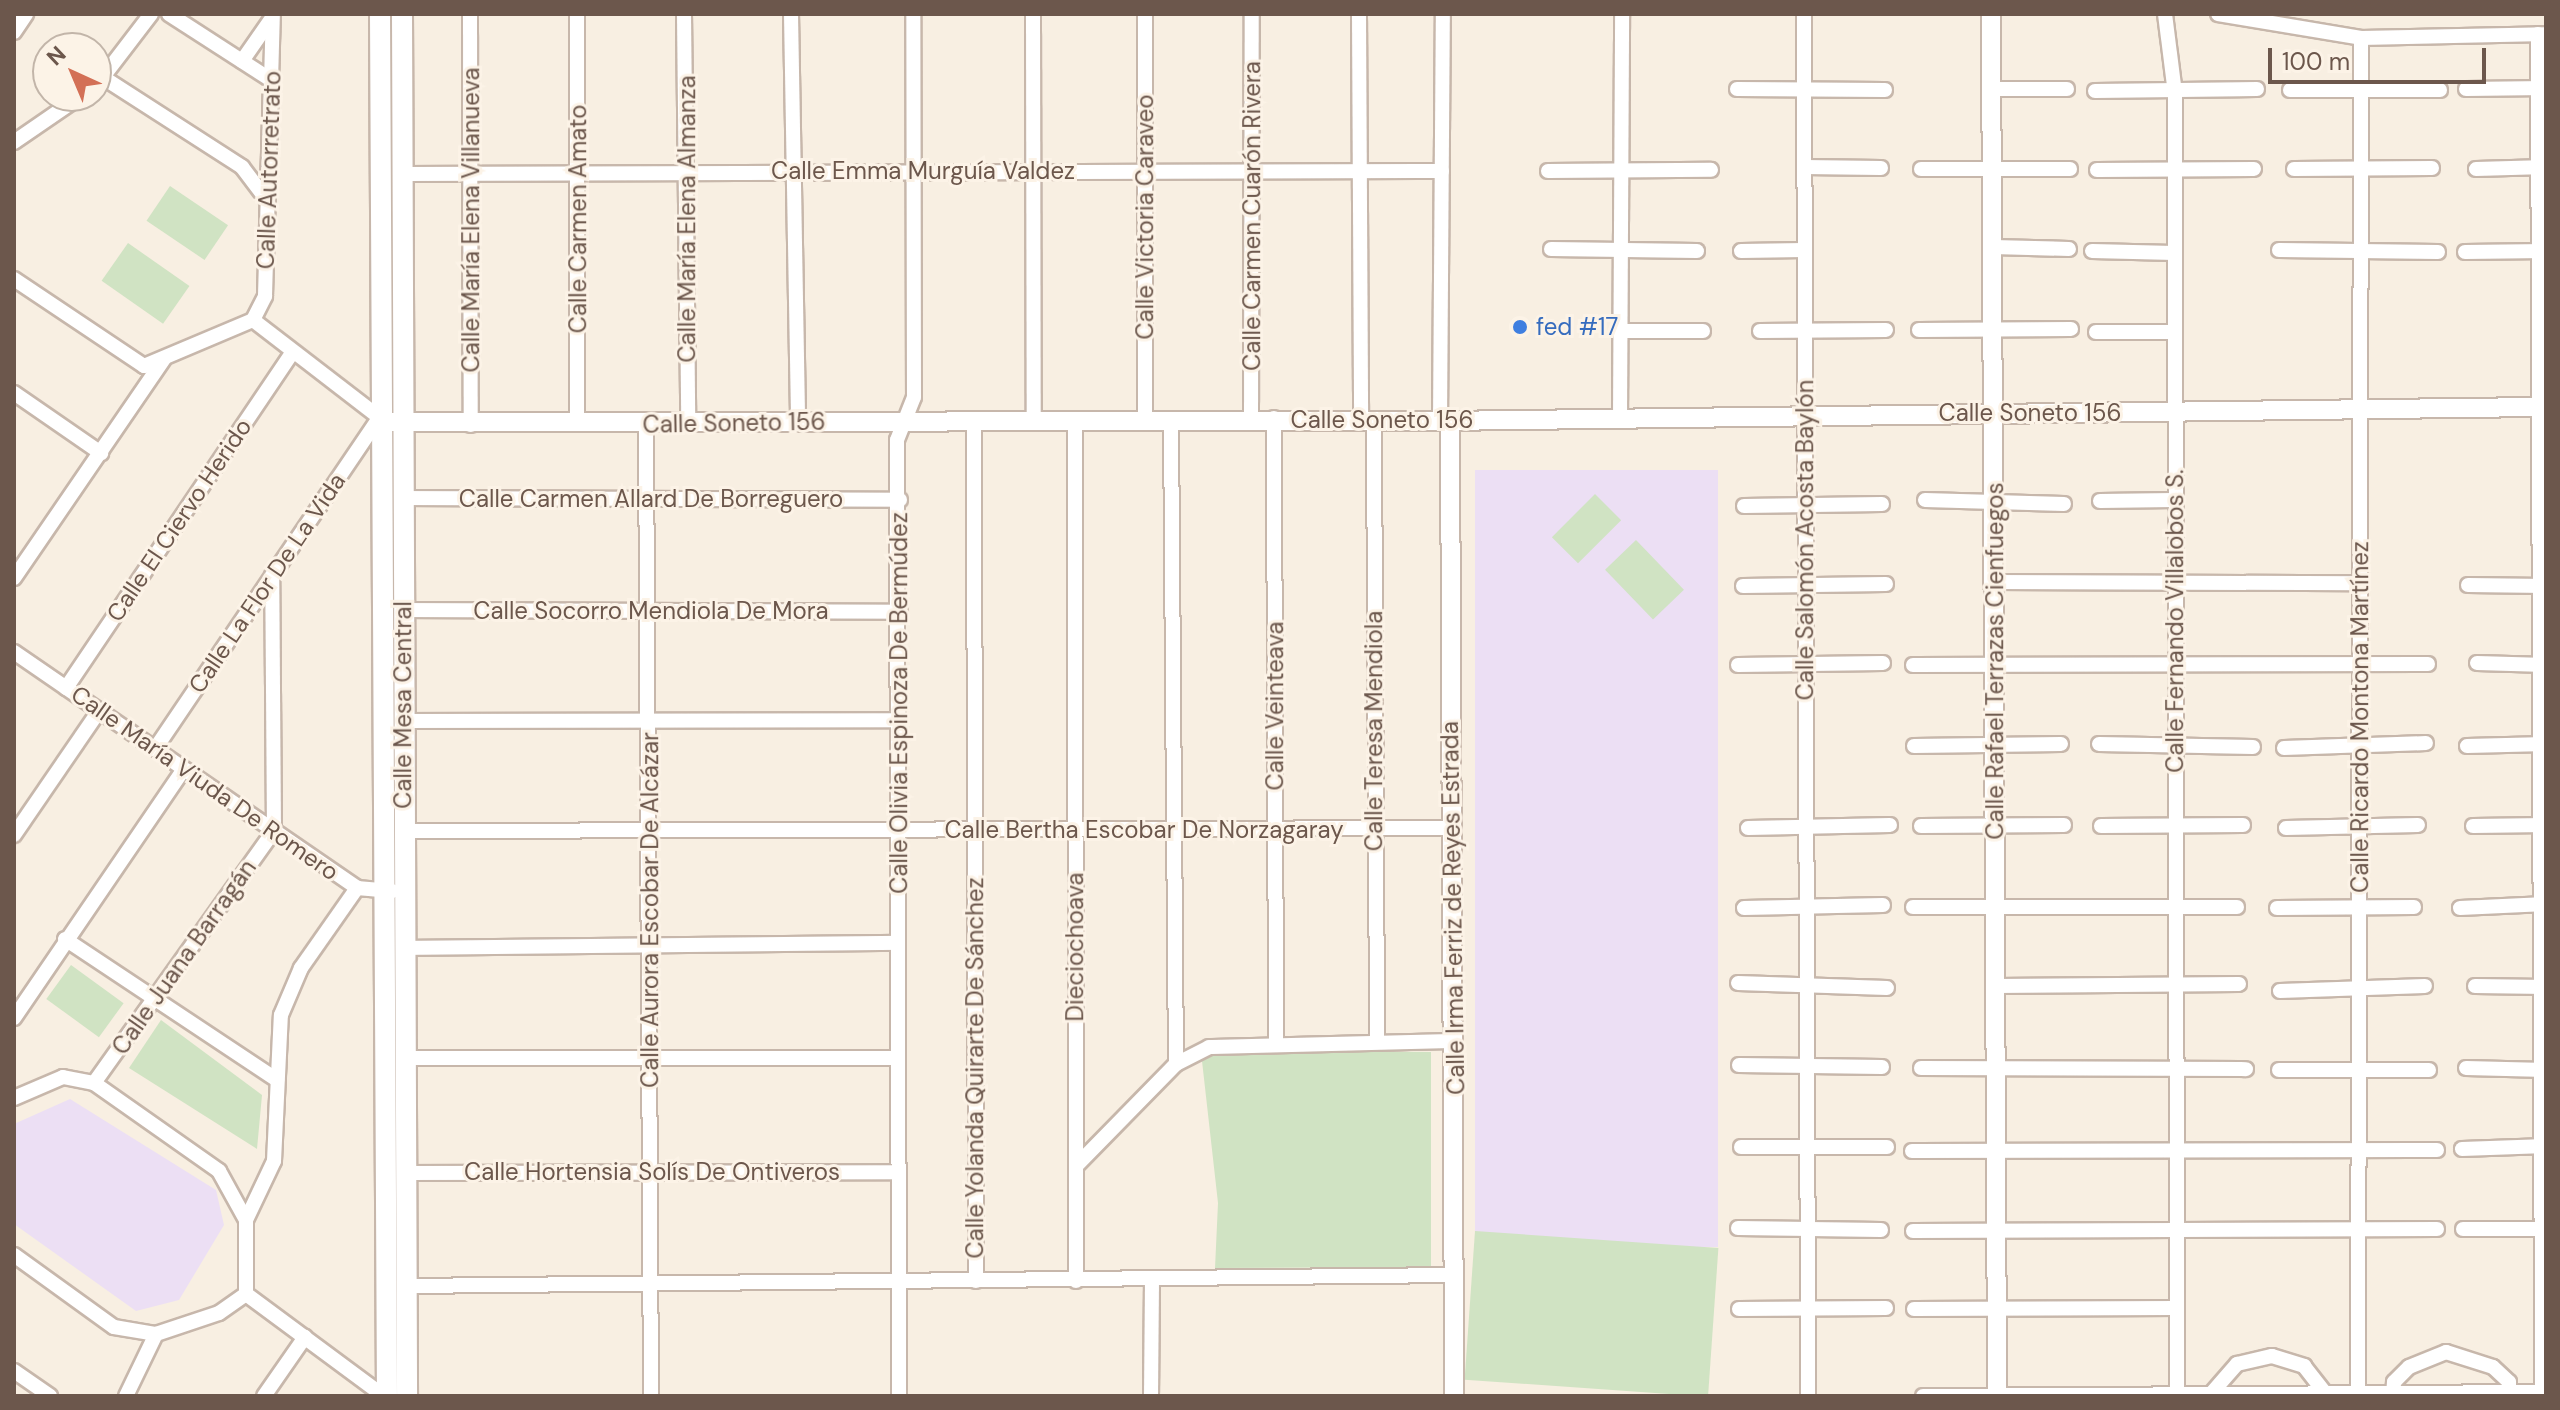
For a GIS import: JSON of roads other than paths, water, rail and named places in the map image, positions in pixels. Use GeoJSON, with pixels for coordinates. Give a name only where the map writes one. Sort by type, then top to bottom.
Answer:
{"type":"FeatureCollection","features":[{"type":"Feature","properties":{"kind":"main road","name":"Calle Mesa Central"},"geometry":{"type":"LineString","coordinates":[[380,14],[395,891],[385,1396]]}},
{"type":"Feature","properties":{"kind":"main road","name":"Calle Mesa Central"},"geometry":{"type":"LineString","coordinates":[[402,14],[404,174],[388,421],[402,498],[404,831],[395,891],[405,948],[407,1396]]}},
{"type":"Feature","properties":{"kind":"street"},"geometry":{"type":"LineString","coordinates":[[14,32],[26,14]]}},
{"type":"Feature","properties":{"kind":"street"},"geometry":{"type":"LineString","coordinates":[[169,14],[271,80]]}},
{"type":"Feature","properties":{"kind":"street","name":"Calle María Elena Villanueva"},"geometry":{"type":"LineString","coordinates":[[470,14],[471,425]]}},
{"type":"Feature","properties":{"kind":"street","name":"Calle Carmen Amato"},"geometry":{"type":"LineString","coordinates":[[577,14],[580,172],[577,424]]}},
{"type":"Feature","properties":{"kind":"street","name":"Calle María Elena Almanza"},"geometry":{"type":"LineString","coordinates":[[684,14],[689,171],[688,423]]}},
{"type":"Feature","properties":{"kind":"street"},"geometry":{"type":"LineString","coordinates":[[791,14],[798,422]]}},
{"type":"Feature","properties":{"kind":"street","name":"Calle Olivia Espinoza De Bermúdez"},"geometry":{"type":"LineString","coordinates":[[899,1396],[897,831],[900,500],[897,440],[909,421],[913,14]]}},
{"type":"Feature","properties":{"kind":"street"},"geometry":{"type":"LineString","coordinates":[[1033,14],[1037,170],[1034,422]]}},
{"type":"Feature","properties":{"kind":"street","name":"Calle Victoria Caraveo"},"geometry":{"type":"LineString","coordinates":[[1145,14],[1145,419]]}},
{"type":"Feature","properties":{"kind":"street","name":"Calle Carmen Cuarón Rivera"},"geometry":{"type":"LineString","coordinates":[[1251,419],[1252,14]]}},
{"type":"Feature","properties":{"kind":"street","name":"Calle Teresa Mendiola"},"geometry":{"type":"LineString","coordinates":[[1359,14],[1377,1041]]}},
{"type":"Feature","properties":{"kind":"street"},"geometry":{"type":"LineString","coordinates":[[1443,14],[1445,421]]}},
{"type":"Feature","properties":{"kind":"street"},"geometry":{"type":"LineString","coordinates":[[1620,418],[1622,14]]}},
{"type":"Feature","properties":{"kind":"street","name":"Calle Salomón Acosta Baylón"},"geometry":{"type":"LineString","coordinates":[[1804,14],[1808,1396]]}},
{"type":"Feature","properties":{"kind":"street","name":"Calle Rafael Terrazas Cienfuegos"},"geometry":{"type":"LineString","coordinates":[[1991,14],[1997,1395]]}},
{"type":"Feature","properties":{"kind":"street","name":"Calle Fernando Villalobos S."},"geometry":{"type":"LineString","coordinates":[[2165,14],[2175,93],[2177,1394]]}},
{"type":"Feature","properties":{"kind":"street"},"geometry":{"type":"LineString","coordinates":[[1923,1396],[2543,1393],[2545,407],[2542,34],[2361,38],[2218,14]]}},
{"type":"Feature","properties":{"kind":"street"},"geometry":{"type":"LineString","coordinates":[[112,68],[150,15]]}},
{"type":"Feature","properties":{"kind":"street","name":"Calle Autorretrato"},"geometry":{"type":"LineString","coordinates":[[242,61],[274,15]]}},
{"type":"Feature","properties":{"kind":"street","name":"Calle Autorretrato"},"geometry":{"type":"LineString","coordinates":[[253,320],[265,296],[274,15]]}},
{"type":"Feature","properties":{"kind":"street","name":"Calle Ricardo Montona Martínez"},"geometry":{"type":"LineString","coordinates":[[2358,1394],[2361,38]]}},
{"type":"Feature","properties":{"kind":"street"},"geometry":{"type":"LineString","coordinates":[[2466,89],[2542,88]]}},
{"type":"Feature","properties":{"kind":"street"},"geometry":{"type":"LineString","coordinates":[[1737,89],[1885,90]]}},
{"type":"Feature","properties":{"kind":"street"},"geometry":{"type":"LineString","coordinates":[[1991,89],[2067,89]]}},
{"type":"Feature","properties":{"kind":"street"},"geometry":{"type":"LineString","coordinates":[[2095,91],[2175,93],[2257,89]]}},
{"type":"Feature","properties":{"kind":"street"},"geometry":{"type":"LineString","coordinates":[[112,90],[242,167],[267,201]]}},
{"type":"Feature","properties":{"kind":"street"},"geometry":{"type":"LineString","coordinates":[[2290,90],[2440,90]]}},
{"type":"Feature","properties":{"kind":"street"},"geometry":{"type":"LineString","coordinates":[[14,142],[58,112]]}},
{"type":"Feature","properties":{"kind":"street"},"geometry":{"type":"LineString","coordinates":[[1804,167],[1881,168]]}},
{"type":"Feature","properties":{"kind":"street"},"geometry":{"type":"LineString","coordinates":[[2476,169],[2543,167]]}},
{"type":"Feature","properties":{"kind":"street"},"geometry":{"type":"LineString","coordinates":[[1548,171],[1621,168],[1711,170]]}},
{"type":"Feature","properties":{"kind":"street"},"geometry":{"type":"LineString","coordinates":[[2294,169],[2432,168]]}},
{"type":"Feature","properties":{"kind":"street"},"geometry":{"type":"LineString","coordinates":[[1921,169],[2070,169]]}},
{"type":"Feature","properties":{"kind":"street"},"geometry":{"type":"LineString","coordinates":[[2097,170],[2254,169]]}},
{"type":"Feature","properties":{"kind":"street","name":"Calle Emma Murguía Valdez"},"geometry":{"type":"LineString","coordinates":[[404,174],[794,170],[913,173],[1037,170],[1442,171]]}},
{"type":"Feature","properties":{"kind":"street"},"geometry":{"type":"LineString","coordinates":[[1993,247],[2069,249]]}},
{"type":"Feature","properties":{"kind":"street"},"geometry":{"type":"LineString","coordinates":[[1551,249],[1697,251]]}},
{"type":"Feature","properties":{"kind":"street"},"geometry":{"type":"LineString","coordinates":[[1741,251],[1804,250]]}},
{"type":"Feature","properties":{"kind":"street"},"geometry":{"type":"LineString","coordinates":[[2279,250],[2438,252]]}},
{"type":"Feature","properties":{"kind":"street"},"geometry":{"type":"LineString","coordinates":[[2092,251],[2174,253]]}},
{"type":"Feature","properties":{"kind":"street"},"geometry":{"type":"LineString","coordinates":[[2465,252],[2544,251]]}},
{"type":"Feature","properties":{"kind":"street"},"geometry":{"type":"LineString","coordinates":[[14,279],[144,366],[253,320],[292,353],[388,421]]}},
{"type":"Feature","properties":{"kind":"street"},"geometry":{"type":"LineString","coordinates":[[1919,330],[2071,329]]}},
{"type":"Feature","properties":{"kind":"street"},"geometry":{"type":"LineString","coordinates":[[1760,331],[1886,330]]}},
{"type":"Feature","properties":{"kind":"street"},"geometry":{"type":"LineString","coordinates":[[1620,331],[1703,331]]}},
{"type":"Feature","properties":{"kind":"street"},"geometry":{"type":"LineString","coordinates":[[2096,332],[2174,332]]}},
{"type":"Feature","properties":{"kind":"street","name":"Calle El Ciervo Herido"},"geometry":{"type":"LineString","coordinates":[[66,688],[292,353]]}},
{"type":"Feature","properties":{"kind":"street"},"geometry":{"type":"LineString","coordinates":[[14,578],[164,359]]}},
{"type":"Feature","properties":{"kind":"street"},"geometry":{"type":"LineString","coordinates":[[15,394],[101,453]]}},
{"type":"Feature","properties":{"kind":"street","name":"Calle Soneto 156"},"geometry":{"type":"LineString","coordinates":[[388,421],[471,425],[1274,418],[1445,421],[2545,407]]}},
{"type":"Feature","properties":{"kind":"street","name":"Calle Veinteava"},"geometry":{"type":"LineString","coordinates":[[1274,418],[1276,1041]]}},
{"type":"Feature","properties":{"kind":"street"},"geometry":{"type":"LineString","coordinates":[[1171,420],[1176,1064]]}},
{"type":"Feature","properties":{"kind":"street","name":"Calle La Flor De La Vida"},"geometry":{"type":"LineString","coordinates":[[155,749],[272,575],[388,421]]}},
{"type":"Feature","properties":{"kind":"street","name":"Dieciochoava"},"geometry":{"type":"LineString","coordinates":[[1075,421],[1076,1281]]}},
{"type":"Feature","properties":{"kind":"street","name":"Calle Irma Ferriz de Reyes Estrada"},"geometry":{"type":"LineString","coordinates":[[1445,421],[1454,1041],[1454,1396]]}},
{"type":"Feature","properties":{"kind":"street","name":"Calle Yolanda Quirarte De Sánchez"},"geometry":{"type":"LineString","coordinates":[[974,422],[976,1281]]}},
{"type":"Feature","properties":{"kind":"street","name":"Calle Aurora Escobar De Alcázar"},"geometry":{"type":"LineString","coordinates":[[646,424],[651,1396]]}},
{"type":"Feature","properties":{"kind":"street","name":"Calle Carmen Allard De Borreguero"},"geometry":{"type":"LineString","coordinates":[[402,498],[900,500]]}},
{"type":"Feature","properties":{"kind":"street"},"geometry":{"type":"LineString","coordinates":[[1925,500],[2064,504]]}},
{"type":"Feature","properties":{"kind":"street"},"geometry":{"type":"LineString","coordinates":[[2100,501],[2174,500]]}},
{"type":"Feature","properties":{"kind":"street"},"geometry":{"type":"LineString","coordinates":[[1744,506],[1882,504]]}},
{"type":"Feature","properties":{"kind":"street"},"geometry":{"type":"LineString","coordinates":[[272,575],[274,831]]}},
{"type":"Feature","properties":{"kind":"street"},"geometry":{"type":"LineString","coordinates":[[1995,582],[2360,583]]}},
{"type":"Feature","properties":{"kind":"street"},"geometry":{"type":"LineString","coordinates":[[1743,586],[1886,584]]}},
{"type":"Feature","properties":{"kind":"street"},"geometry":{"type":"LineString","coordinates":[[2468,585],[2544,586]]}},
{"type":"Feature","properties":{"kind":"street","name":"Calle Socorro Mendiola De Mora"},"geometry":{"type":"LineString","coordinates":[[403,610],[900,612]]}},
{"type":"Feature","properties":{"kind":"street","name":"Calle María Viuda De Romero"},"geometry":{"type":"LineString","coordinates":[[14,652],[357,888],[395,891]]}},
{"type":"Feature","properties":{"kind":"street"},"geometry":{"type":"LineString","coordinates":[[1913,665],[2174,661],[2428,664]]}},
{"type":"Feature","properties":{"kind":"street"},"geometry":{"type":"LineString","coordinates":[[1738,665],[1883,663]]}},
{"type":"Feature","properties":{"kind":"street"},"geometry":{"type":"LineString","coordinates":[[2477,663],[2545,665]]}},
{"type":"Feature","properties":{"kind":"street"},"geometry":{"type":"LineString","coordinates":[[14,835],[99,711]]}},
{"type":"Feature","properties":{"kind":"street"},"geometry":{"type":"LineString","coordinates":[[404,721],[898,720]]}},
{"type":"Feature","properties":{"kind":"street"},"geometry":{"type":"LineString","coordinates":[[2284,748],[2426,743]]}},
{"type":"Feature","properties":{"kind":"street"},"geometry":{"type":"LineString","coordinates":[[1914,746],[2061,744]]}},
{"type":"Feature","properties":{"kind":"street"},"geometry":{"type":"LineString","coordinates":[[2099,744],[2253,747]]}},
{"type":"Feature","properties":{"kind":"street"},"geometry":{"type":"LineString","coordinates":[[2467,746],[2545,744]]}},
{"type":"Feature","properties":{"kind":"street"},"geometry":{"type":"LineString","coordinates":[[14,1018],[65,939],[184,769]]}},
{"type":"Feature","properties":{"kind":"street"},"geometry":{"type":"LineString","coordinates":[[1748,828],[1890,825]]}},
{"type":"Feature","properties":{"kind":"street"},"geometry":{"type":"LineString","coordinates":[[1921,826],[2064,825]]}},
{"type":"Feature","properties":{"kind":"street"},"geometry":{"type":"LineString","coordinates":[[2101,826],[2243,825]]}},
{"type":"Feature","properties":{"kind":"street"},"geometry":{"type":"LineString","coordinates":[[2286,828],[2418,825]]}},
{"type":"Feature","properties":{"kind":"street"},"geometry":{"type":"LineString","coordinates":[[2473,826],[2544,825]]}},
{"type":"Feature","properties":{"kind":"street","name":"Calle Bertha Escobar De Norzagaray"},"geometry":{"type":"LineString","coordinates":[[404,831],[648,834],[973,827],[1374,831],[1451,828]]}},
{"type":"Feature","properties":{"kind":"street","name":"Calle Juana Barragán"},"geometry":{"type":"LineString","coordinates":[[94,1083],[274,831]]}},
{"type":"Feature","properties":{"kind":"street"},"geometry":{"type":"LineString","coordinates":[[246,1294],[246,1220],[274,1161],[277,1080],[288,991],[357,888]]}},
{"type":"Feature","properties":{"kind":"street"},"geometry":{"type":"LineString","coordinates":[[2460,908],[2544,904]]}},
{"type":"Feature","properties":{"kind":"street"},"geometry":{"type":"LineString","coordinates":[[1744,908],[1883,905]]}},
{"type":"Feature","properties":{"kind":"street"},"geometry":{"type":"LineString","coordinates":[[1913,907],[2237,907]]}},
{"type":"Feature","properties":{"kind":"street"},"geometry":{"type":"LineString","coordinates":[[2277,908],[2414,907]]}},
{"type":"Feature","properties":{"kind":"street"},"geometry":{"type":"LineString","coordinates":[[65,939],[277,1080]]}},
{"type":"Feature","properties":{"kind":"street"},"geometry":{"type":"LineString","coordinates":[[405,948],[898,943]]}},
{"type":"Feature","properties":{"kind":"street"},"geometry":{"type":"LineString","coordinates":[[1996,986],[2175,982],[2239,984]]}},
{"type":"Feature","properties":{"kind":"street"},"geometry":{"type":"LineString","coordinates":[[1738,983],[1887,988]]}},
{"type":"Feature","properties":{"kind":"street"},"geometry":{"type":"LineString","coordinates":[[2280,991],[2425,986]]}},
{"type":"Feature","properties":{"kind":"street"},"geometry":{"type":"LineString","coordinates":[[2475,986],[2544,987]]}},
{"type":"Feature","properties":{"kind":"street","name":"Calle Irma Ferriz de Reyes Estrada"},"geometry":{"type":"LineString","coordinates":[[1077,1165],[1176,1064],[1209,1047],[1276,1041],[1454,1041]]}},
{"type":"Feature","properties":{"kind":"street"},"geometry":{"type":"LineString","coordinates":[[405,1058],[898,1058]]}},
{"type":"Feature","properties":{"kind":"street"},"geometry":{"type":"LineString","coordinates":[[1739,1065],[1882,1067]]}},
{"type":"Feature","properties":{"kind":"street"},"geometry":{"type":"LineString","coordinates":[[1921,1068],[2246,1069]]}},
{"type":"Feature","properties":{"kind":"street"},"geometry":{"type":"LineString","coordinates":[[2466,1068],[2544,1070]]}},
{"type":"Feature","properties":{"kind":"street"},"geometry":{"type":"LineString","coordinates":[[2279,1070],[2429,1070]]}},
{"type":"Feature","properties":{"kind":"street"},"geometry":{"type":"LineString","coordinates":[[14,1098],[63,1077],[94,1083],[219,1171],[246,1220]]}},
{"type":"Feature","properties":{"kind":"street"},"geometry":{"type":"LineString","coordinates":[[1912,1151],[2175,1145],[2359,1146],[2437,1150]]}},
{"type":"Feature","properties":{"kind":"street"},"geometry":{"type":"LineString","coordinates":[[2462,1149],[2544,1146]]}},
{"type":"Feature","properties":{"kind":"street"},"geometry":{"type":"LineString","coordinates":[[1741,1147],[1887,1147]]}},
{"type":"Feature","properties":{"kind":"street","name":"Calle Hortensia Solís De Ontiveros"},"geometry":{"type":"LineString","coordinates":[[406,1173],[652,1169],[899,1172]]}},
{"type":"Feature","properties":{"kind":"street"},"geometry":{"type":"LineString","coordinates":[[1913,1231],[2359,1226],[2437,1229]]}},
{"type":"Feature","properties":{"kind":"street"},"geometry":{"type":"LineString","coordinates":[[1738,1228],[1881,1230]]}},
{"type":"Feature","properties":{"kind":"street"},"geometry":{"type":"LineString","coordinates":[[2463,1229],[2544,1229]]}},
{"type":"Feature","properties":{"kind":"street"},"geometry":{"type":"LineString","coordinates":[[14,1255],[114,1327],[156,1334],[219,1313],[246,1294]]}},
{"type":"Feature","properties":{"kind":"street","name":"Calle Yolanda Quirarte De Sánchez"},"geometry":{"type":"LineString","coordinates":[[406,1286],[1152,1281],[1456,1275]]}},
{"type":"Feature","properties":{"kind":"street"},"geometry":{"type":"LineString","coordinates":[[1151,1396],[1152,1281]]}},
{"type":"Feature","properties":{"kind":"street"},"geometry":{"type":"LineString","coordinates":[[246,1294],[385,1396]]}},
{"type":"Feature","properties":{"kind":"street"},"geometry":{"type":"LineString","coordinates":[[1739,1309],[1886,1308]]}},
{"type":"Feature","properties":{"kind":"street"},"geometry":{"type":"LineString","coordinates":[[1914,1309],[2176,1308]]}},
{"type":"Feature","properties":{"kind":"street"},"geometry":{"type":"LineString","coordinates":[[126,1396],[156,1334]]}},
{"type":"Feature","properties":{"kind":"street"},"geometry":{"type":"LineString","coordinates":[[264,1396],[305,1337]]}},
{"type":"Feature","properties":{"kind":"street"},"geometry":{"type":"LineString","coordinates":[[2392,1394],[2409,1367],[2446,1352],[2493,1367],[2510,1394]]}},
{"type":"Feature","properties":{"kind":"street"},"geometry":{"type":"LineString","coordinates":[[2208,1394],[2237,1364],[2272,1356],[2304,1366],[2328,1394]]}},
{"type":"Feature","properties":{"kind":"street"},"geometry":{"type":"LineString","coordinates":[[15,1373],[50,1396]]}},
{"type":"Feature","properties":{"kind":"place","name":"fed #17"},"geometry":{"type":"Point","coordinates":[1520,327]}}]}
